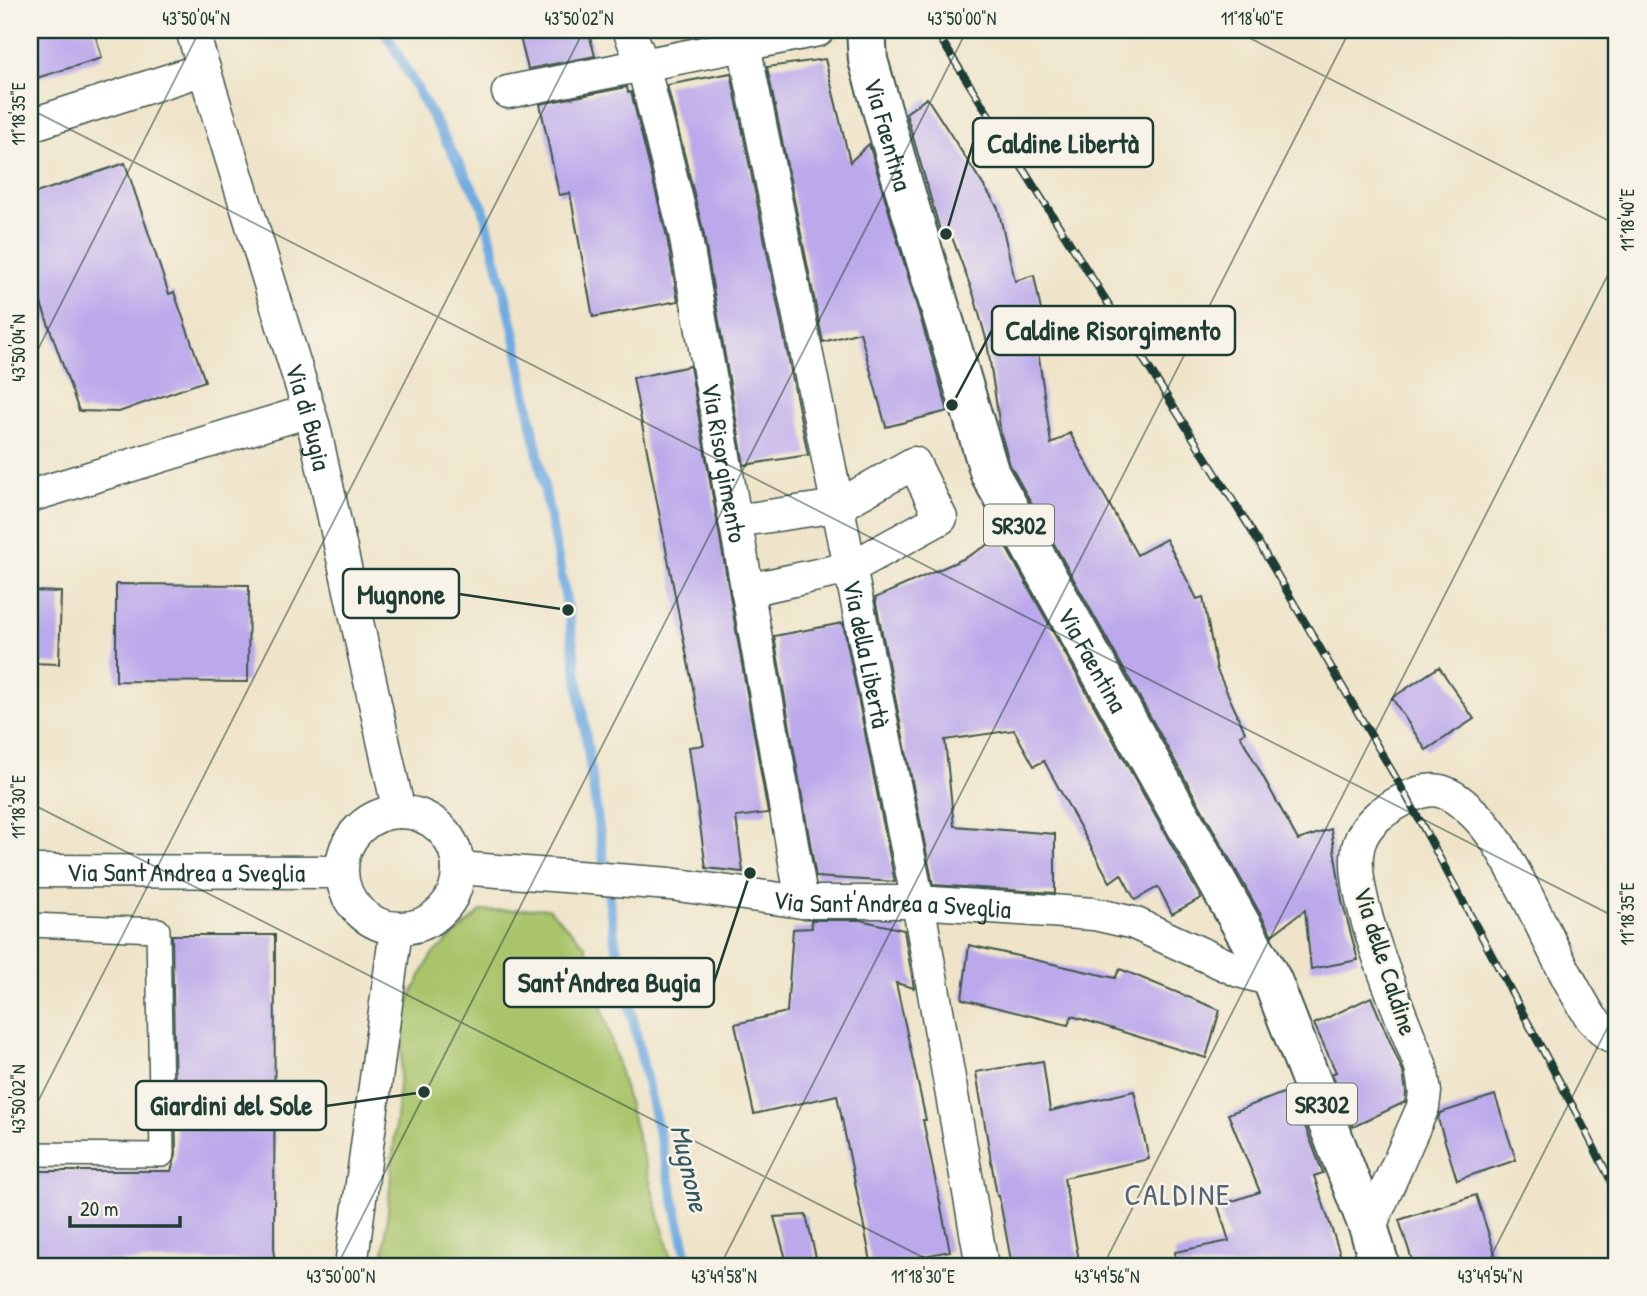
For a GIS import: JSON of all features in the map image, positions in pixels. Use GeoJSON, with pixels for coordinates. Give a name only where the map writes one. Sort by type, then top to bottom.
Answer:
{"type":"FeatureCollection","features":[{"type":"Feature","properties":{"kind":"main road","name":"Via Faentina"},"geometry":{"type":"LineString","coordinates":[[866,30],[871,73],[990,474],[1272,980],[1369,1229],[1380,1266]]}},
{"type":"Feature","properties":{"kind":"street","name":"Via di Bugia"},"geometry":{"type":"LineString","coordinates":[[192,30],[309,411],[399,812]]}},
{"type":"Feature","properties":{"kind":"street","name":"Via Risorgimento"},"geometry":{"type":"LineString","coordinates":[[629,30],[643,65],[685,233],[802,902]]}},
{"type":"Feature","properties":{"kind":"street"},"geometry":{"type":"LineString","coordinates":[[508,92],[818,30]]}},
{"type":"Feature","properties":{"kind":"street","name":"Via della Libertà"},"geometry":{"type":"LineString","coordinates":[[744,45],[918,902],[982,1266]]}},
{"type":"Feature","properties":{"kind":"street"},"geometry":{"type":"LineString","coordinates":[[30,125],[204,69]]}},
{"type":"Feature","properties":{"kind":"street"},"geometry":{"type":"LineString","coordinates":[[30,496],[309,411]]}},
{"type":"Feature","properties":{"kind":"street"},"geometry":{"type":"LineString","coordinates":[[735,521],[838,506],[914,463],[941,518],[850,568],[747,590]]}},
{"type":"Feature","properties":{"kind":"street","name":"Via delle Caldine"},"geometry":{"type":"LineString","coordinates":[[1369,1229],[1414,1130],[1423,1107],[1425,1092],[1421,1066],[1363,905],[1357,863],[1358,846],[1372,821],[1408,797],[1434,790],[1455,797],[1472,811],[1504,852],[1591,1019],[1607,1034],[1617,1038]]}},
{"type":"Feature","properties":{"kind":"street"},"geometry":{"type":"LineString","coordinates":[[351,1266],[396,929],[419,926],[436,916],[446,906],[456,887],[458,868],[451,841],[438,825],[428,819],[399,812]]}},
{"type":"Feature","properties":{"kind":"street","name":"Via Sant'Andrea a Sveglia"},"geometry":{"type":"LineString","coordinates":[[396,929],[378,925],[361,915],[345,891],[341,872],[344,852],[353,836],[367,821],[399,812]]}},
{"type":"Feature","properties":{"kind":"street","name":"Via Sant'Andrea a Sveglia"},"geometry":{"type":"LineString","coordinates":[[458,868],[670,884],[802,902],[918,902],[1094,914],[1134,923],[1239,971],[1272,980]]}},
{"type":"Feature","properties":{"kind":"street","name":"Via Sant'Andrea a Sveglia"},"geometry":{"type":"LineString","coordinates":[[30,871],[341,872]]}},
{"type":"Feature","properties":{"kind":"street"},"geometry":{"type":"LineString","coordinates":[[30,925],[158,930],[162,1155],[30,1154]]}},
{"type":"Feature","properties":{"kind":"green space"},"geometry":{"type":"Polygon","coordinates":[[[548,908],[585,945],[673,1266],[383,1266],[406,1006],[431,956],[481,911],[548,908]]]}},
{"type":"Feature","properties":{"kind":"building"},"geometry":{"type":"Polygon","coordinates":[[[30,30],[94,30],[102,58],[30,80],[30,30]]]}},
{"type":"Feature","properties":{"kind":"building"},"geometry":{"type":"Polygon","coordinates":[[[518,30],[588,30],[595,56],[528,69],[518,30]]]}},
{"type":"Feature","properties":{"kind":"building"},"geometry":{"type":"Polygon","coordinates":[[[825,59],[850,162],[869,144],[948,411],[886,427],[860,332],[823,342],[767,67],[825,59]]]}},
{"type":"Feature","properties":{"kind":"building"},"geometry":{"type":"Polygon","coordinates":[[[731,73],[808,455],[744,465],[703,230],[667,85],[731,73]]]}},
{"type":"Feature","properties":{"kind":"building"},"geometry":{"type":"Polygon","coordinates":[[[627,87],[628,93],[631,92],[667,237],[678,301],[593,317],[570,193],[559,195],[540,104],[627,87]]]}},
{"type":"Feature","properties":{"kind":"building"},"geometry":{"type":"Polygon","coordinates":[[[927,98],[998,208],[1015,281],[1034,275],[1044,326],[1035,329],[1051,444],[1070,433],[1137,555],[1166,539],[1197,599],[1203,597],[1217,670],[1245,732],[1240,735],[1298,840],[1331,829],[1342,901],[1358,960],[1311,969],[1305,910],[1272,935],[1010,465],[1001,434],[987,342],[974,296],[950,232],[942,237],[906,113],[927,98]]]}},
{"type":"Feature","properties":{"kind":"building"},"geometry":{"type":"Polygon","coordinates":[[[125,163],[169,294],[174,292],[205,381],[119,412],[79,411],[30,272],[30,195],[125,163]]]}},
{"type":"Feature","properties":{"kind":"building"},"geometry":{"type":"Polygon","coordinates":[[[690,366],[768,813],[736,817],[743,872],[706,868],[689,747],[704,745],[633,378],[690,366]]]}},
{"type":"Feature","properties":{"kind":"building"},"geometry":{"type":"Polygon","coordinates":[[[1002,540],[1201,898],[1172,914],[1158,887],[1135,900],[1121,874],[1110,882],[1044,761],[1034,766],[1014,730],[945,740],[954,826],[1055,834],[1055,893],[933,885],[875,598],[1002,540]]]}},
{"type":"Feature","properties":{"kind":"building"},"geometry":{"type":"Polygon","coordinates":[[[116,584],[249,585],[248,682],[116,681],[116,584]]]}},
{"type":"Feature","properties":{"kind":"building"},"geometry":{"type":"Polygon","coordinates":[[[30,591],[61,592],[59,664],[30,663],[30,591]]]}},
{"type":"Feature","properties":{"kind":"building"},"geometry":{"type":"Polygon","coordinates":[[[843,623],[895,882],[816,877],[774,636],[843,623]]]}},
{"type":"Feature","properties":{"kind":"building"},"geometry":{"type":"Polygon","coordinates":[[[1439,667],[1474,719],[1426,750],[1392,698],[1439,667]]]}},
{"type":"Feature","properties":{"kind":"building"},"geometry":{"type":"Polygon","coordinates":[[[811,920],[860,920],[904,930],[914,988],[896,983],[926,1120],[923,1120],[950,1251],[872,1266],[837,1095],[754,1114],[735,1024],[787,1012],[793,929],[812,928],[811,920]]]}},
{"type":"Feature","properties":{"kind":"building"},"geometry":{"type":"Polygon","coordinates":[[[172,935],[275,935],[274,1260],[30,1262],[30,1171],[171,1171],[176,1155],[172,935]]]}},
{"type":"Feature","properties":{"kind":"building"},"geometry":{"type":"Polygon","coordinates":[[[969,945],[1115,978],[1120,969],[1220,1010],[1206,1058],[1072,1016],[1068,1025],[962,999],[969,945]]]}},
{"type":"Feature","properties":{"kind":"building"},"geometry":{"type":"Polygon","coordinates":[[[1371,997],[1403,1072],[1405,1102],[1353,1127],[1332,1074],[1336,1072],[1314,1024],[1371,997]]]}},
{"type":"Feature","properties":{"kind":"building"},"geometry":{"type":"Polygon","coordinates":[[[1043,1061],[1050,1111],[1134,1091],[1149,1159],[1064,1178],[1080,1266],[1012,1266],[997,1196],[976,1072],[1043,1061]]]}},
{"type":"Feature","properties":{"kind":"building"},"geometry":{"type":"Polygon","coordinates":[[[1291,1090],[1323,1173],[1314,1176],[1344,1266],[1176,1266],[1175,1252],[1229,1241],[1218,1206],[1260,1192],[1228,1114],[1291,1090]]]}},
{"type":"Feature","properties":{"kind":"building"},"geometry":{"type":"Polygon","coordinates":[[[1495,1095],[1516,1160],[1457,1180],[1438,1119],[1440,1113],[1495,1095]]]}},
{"type":"Feature","properties":{"kind":"building"},"geometry":{"type":"Polygon","coordinates":[[[1476,1195],[1499,1266],[1414,1266],[1399,1220],[1476,1195]]]}},
{"type":"Feature","properties":{"kind":"building"},"geometry":{"type":"Polygon","coordinates":[[[806,1215],[818,1266],[788,1266],[774,1217],[806,1215]]]}},
{"type":"Feature","properties":{"kind":"waterway","name":"Mugnone"},"geometry":{"type":"LineString","coordinates":[[384,30],[483,207],[513,326],[568,610],[615,941],[689,1266]]}},
{"type":"Feature","properties":{"kind":"railway"},"geometry":{"type":"LineString","coordinates":[[935,30],[1247,523],[1407,797],[1617,1193]]}},
{"type":"Feature","properties":{"kind":"place","name":"Caldine Libertà"},"geometry":{"type":"Point","coordinates":[946,234]}},
{"type":"Feature","properties":{"kind":"place","name":"Caldine Risorgimento"},"geometry":{"type":"Point","coordinates":[952,405]}},
{"type":"Feature","properties":{"kind":"place","name":"Mugnone"},"geometry":{"type":"Point","coordinates":[568,610]}},
{"type":"Feature","properties":{"kind":"place","name":"Sant'Andrea Bugia"},"geometry":{"type":"Point","coordinates":[750,873]}},
{"type":"Feature","properties":{"kind":"place","name":"Giardini del Sole"},"geometry":{"type":"Point","coordinates":[424,1092]}},
{"type":"Feature","properties":{"kind":"district","name":"CALDINE"},"geometry":{"type":"Point","coordinates":[1178,1194]}}]}
